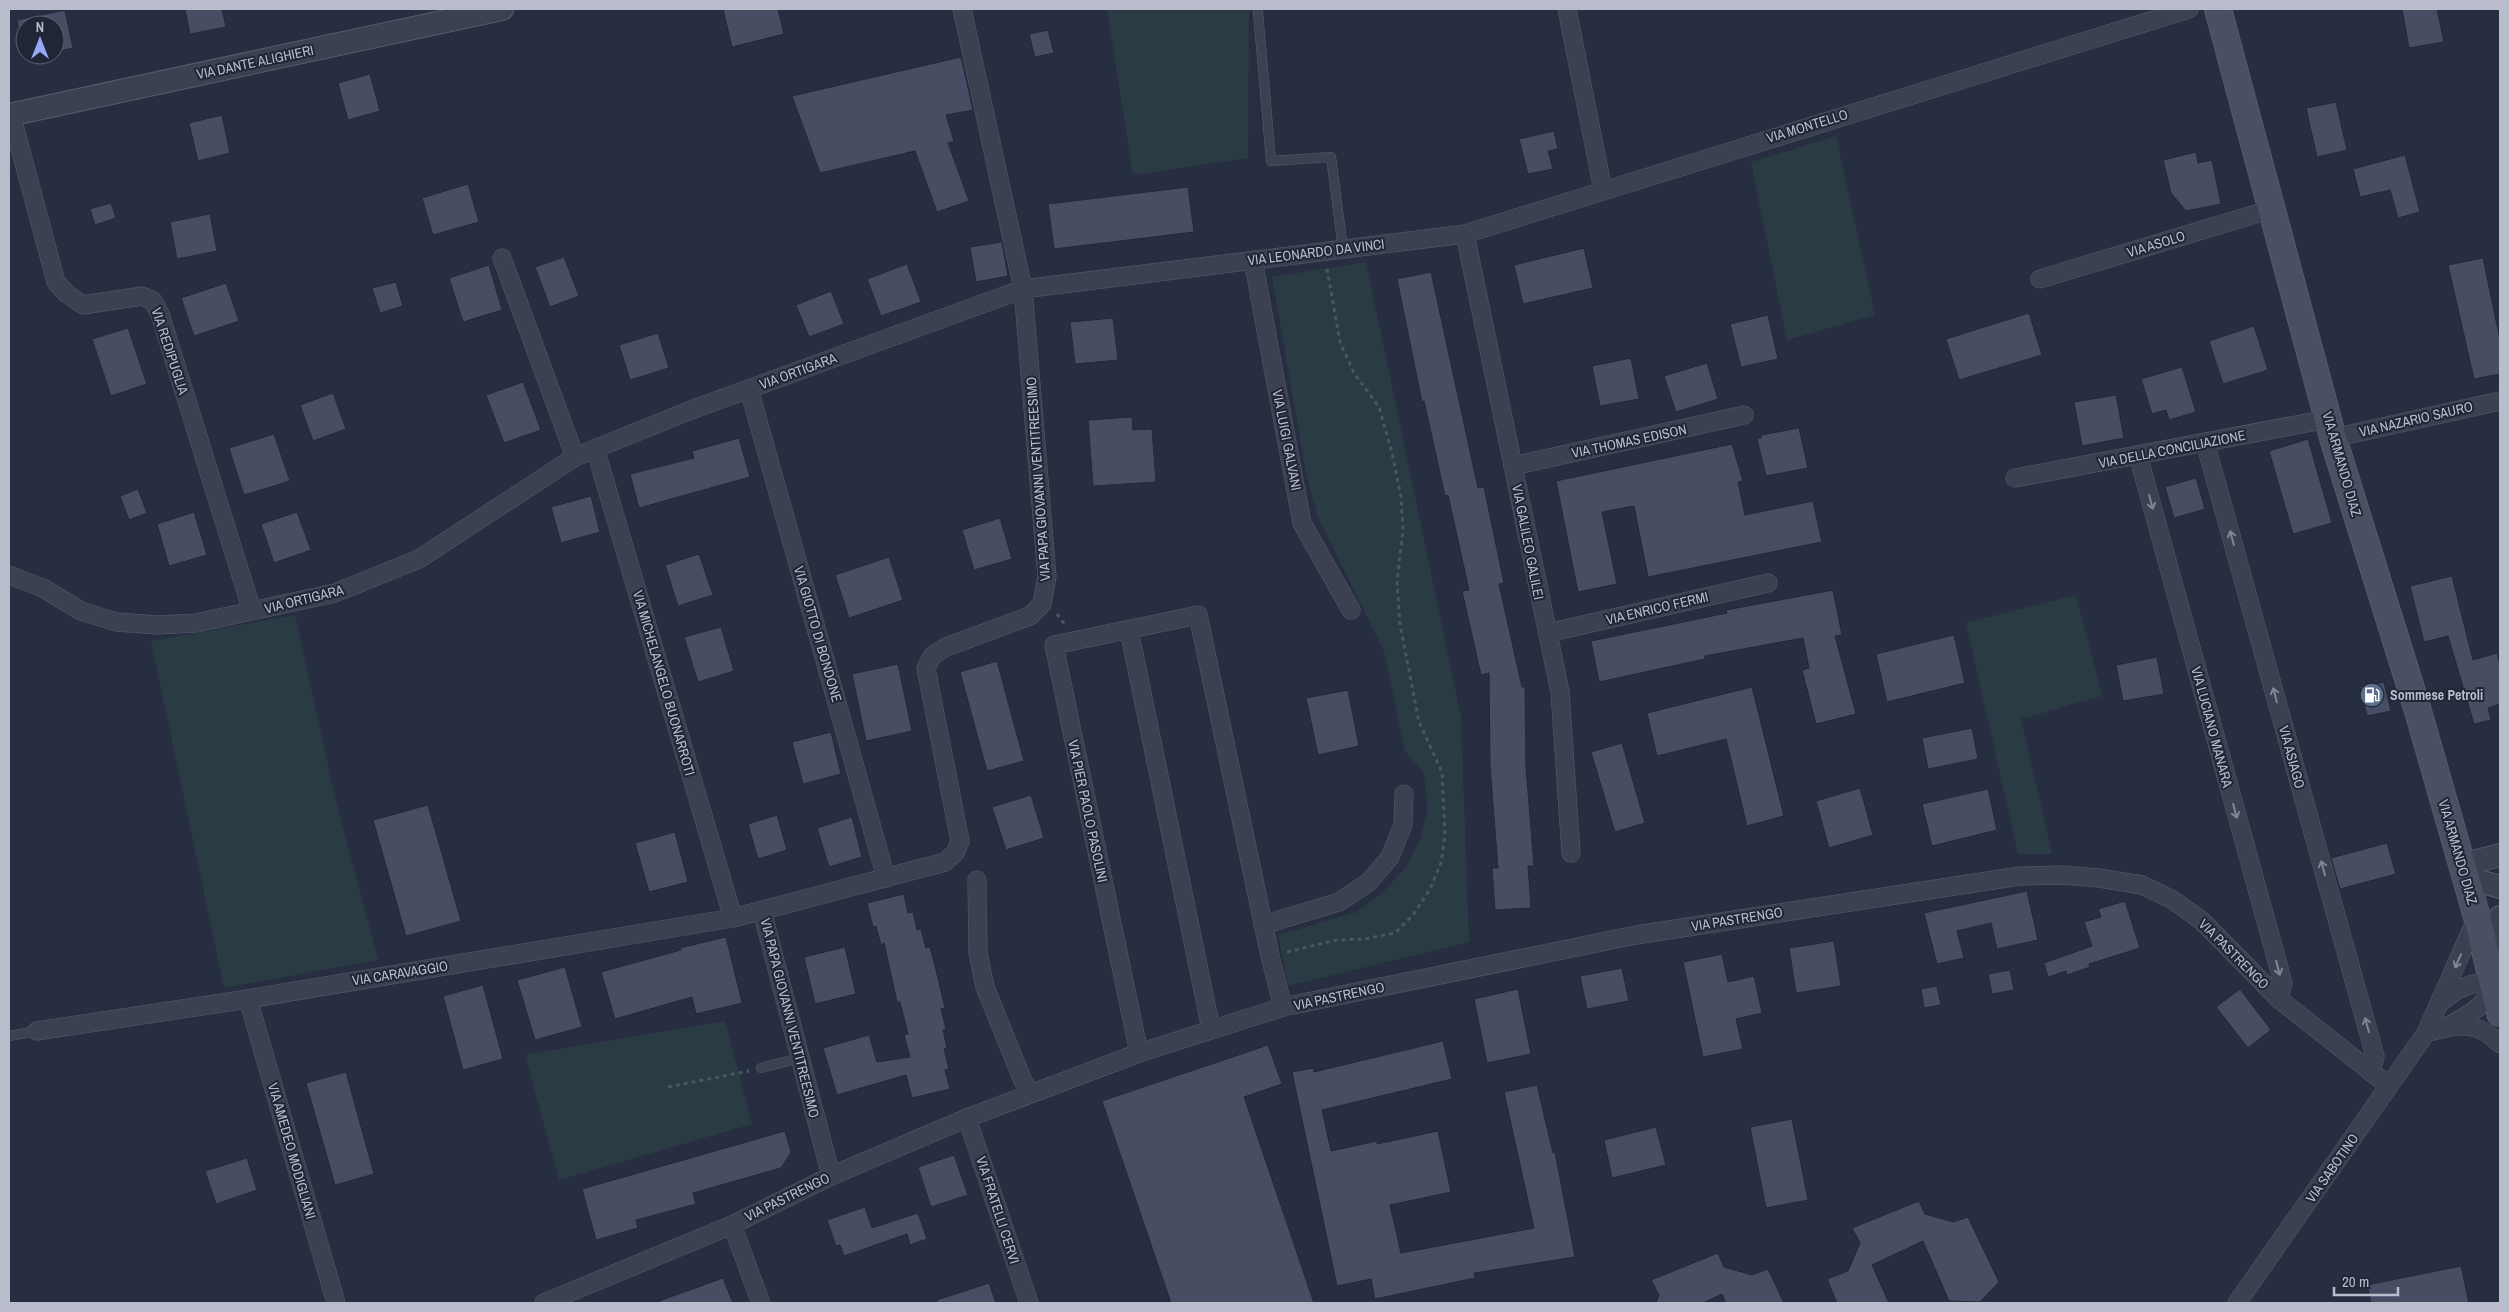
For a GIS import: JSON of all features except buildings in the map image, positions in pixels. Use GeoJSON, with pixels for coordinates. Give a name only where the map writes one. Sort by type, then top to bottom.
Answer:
{"type":"FeatureCollection","features":[{"type":"Feature","properties":{"kind":"main road","name":"VIA ARMANDO DIAZ"},"geometry":{"type":"LineString","coordinates":[[2218,9],[2330,429],[2418,711],[2462,865],[2489,917],[2486,954],[2500,1013]]}},
{"type":"Feature","properties":{"kind":"street","name":"VIA DANTE ALIGHIERI"},"geometry":{"type":"LineString","coordinates":[[10,115],[502,9]]}},
{"type":"Feature","properties":{"kind":"street","name":"VIA PAPA GIOVANNI VENTITREESIMO"},"geometry":{"type":"LineString","coordinates":[[831,1176],[762,911],[946,862],[955,853],[960,841],[926,668],[933,655],[946,647],[1030,616],[1042,604],[1047,576],[1023,288],[962,9]]}},
{"type":"Feature","properties":{"kind":"street"},"geometry":{"type":"LineString","coordinates":[[1567,9],[1603,190]]}},
{"type":"Feature","properties":{"kind":"street","name":"VIA MONTELLO"},"geometry":{"type":"LineString","coordinates":[[1603,190],[2189,9]]}},
{"type":"Feature","properties":{"kind":"street","name":"VIA REDIPUGLIA"},"geometry":{"type":"LineString","coordinates":[[10,115],[56,282],[68,294],[84,305],[142,296],[153,301],[160,314],[252,612]]}},
{"type":"Feature","properties":{"kind":"street","name":"VIA LEONARDO DA VINCI"},"geometry":{"type":"LineString","coordinates":[[1023,288],[1465,234],[1603,190]]}},
{"type":"Feature","properties":{"kind":"street","name":"VIA ASOLO"},"geometry":{"type":"LineString","coordinates":[[2040,279],[2272,209]]}},
{"type":"Feature","properties":{"kind":"street","name":"VIA GALILEO GALILEI"},"geometry":{"type":"LineString","coordinates":[[1465,234],[1560,692],[1571,852]]}},
{"type":"Feature","properties":{"kind":"street"},"geometry":{"type":"LineString","coordinates":[[502,258],[575,457]]}},
{"type":"Feature","properties":{"kind":"street","name":"VIA LUIGI GALVANI"},"geometry":{"type":"LineString","coordinates":[[1253,260],[1302,523],[1351,610]]}},
{"type":"Feature","properties":{"kind":"street","name":"VIA ORTIGARA"},"geometry":{"type":"LineString","coordinates":[[9,575],[43,588],[81,611],[116,622],[158,625],[196,623],[335,593],[419,559],[575,457],[595,448],[1023,288]]}},
{"type":"Feature","properties":{"kind":"street","name":"VIA GIOTTO DI BONDONE"},"geometry":{"type":"LineString","coordinates":[[749,389],[886,878]]}},
{"type":"Feature","properties":{"kind":"street","name":"VIA NAZARIO SAURO"},"geometry":{"type":"LineString","coordinates":[[2330,429],[2500,400]]}},
{"type":"Feature","properties":{"kind":"street","name":"VIA THOMAS EDISON"},"geometry":{"type":"LineString","coordinates":[[1513,466],[1744,415]]}},
{"type":"Feature","properties":{"kind":"street","name":"VIA DELLA CONCILIAZIONE"},"geometry":{"type":"LineString","coordinates":[[2015,478],[2205,442],[2330,429]]}},
{"type":"Feature","properties":{"kind":"street","name":"VIA ASIAGO"},"geometry":{"type":"LineString","coordinates":[[2205,442],[2375,1056],[2370,1072]]}},
{"type":"Feature","properties":{"kind":"street","name":"VIA MICHELANGELO BUONARROTI"},"geometry":{"type":"LineString","coordinates":[[595,448],[733,918]]}},
{"type":"Feature","properties":{"kind":"street","name":"VIA LUCIANO MANARA"},"geometry":{"type":"LineString","coordinates":[[2138,455],[2283,983],[2278,998]]}},
{"type":"Feature","properties":{"kind":"street","name":"VIA ENRICO FERMI"},"geometry":{"type":"LineString","coordinates":[[1547,633],[1768,583]]}},
{"type":"Feature","properties":{"kind":"street","name":"VIA PIER PAOLO PASOLINI"},"geometry":{"type":"LineString","coordinates":[[1139,1053],[1054,645],[1198,615],[1263,924],[1283,1007]]}},
{"type":"Feature","properties":{"kind":"street"},"geometry":{"type":"LineString","coordinates":[[1129,630],[1211,1030]]}},
{"type":"Feature","properties":{"kind":"street"},"geometry":{"type":"LineString","coordinates":[[1263,924],[1339,902],[1369,882],[1390,857],[1403,825],[1404,794]]}},
{"type":"Feature","properties":{"kind":"street"},"geometry":{"type":"LineString","coordinates":[[2462,865],[2500,855]]}},
{"type":"Feature","properties":{"kind":"street"},"geometry":{"type":"LineString","coordinates":[[2462,865],[2479,881],[2500,887]]}},
{"type":"Feature","properties":{"kind":"street","name":"VIA PASTRENGO"},"geometry":{"type":"LineString","coordinates":[[544,1303],[575,1297],[732,1225],[831,1176],[1031,1092],[1139,1053],[1283,1007],[1636,935],[2020,876],[2062,875],[2142,885],[2173,900],[2202,921],[2278,998],[2388,1086]]}},
{"type":"Feature","properties":{"kind":"street"},"geometry":{"type":"LineString","coordinates":[[978,880],[978,953],[985,987],[1024,1081],[1031,1092]]}},
{"type":"Feature","properties":{"kind":"street","name":"VIA CARAVAGGIO"},"geometry":{"type":"LineString","coordinates":[[37,1031],[733,918],[762,911]]}},
{"type":"Feature","properties":{"kind":"street","name":"VIA SABOTINO"},"geometry":{"type":"LineString","coordinates":[[2237,1303],[2426,1033],[2439,1003],[2489,917]]}},
{"type":"Feature","properties":{"kind":"street","name":"VIA SABOTINO"},"geometry":{"type":"LineString","coordinates":[[2439,1003],[2458,988],[2473,982],[2493,982]]}},
{"type":"Feature","properties":{"kind":"street"},"geometry":{"type":"LineString","coordinates":[[2426,1033],[2447,1026],[2476,1010],[2489,996],[2493,982]]}},
{"type":"Feature","properties":{"kind":"street","name":"VIA AMEDEO MODIGLIANI"},"geometry":{"type":"LineString","coordinates":[[248,998],[336,1303]]}},
{"type":"Feature","properties":{"kind":"street"},"geometry":{"type":"LineString","coordinates":[[2447,1026],[2470,1026],[2489,1033],[2500,1044]]}},
{"type":"Feature","properties":{"kind":"street","name":"VIA FRATELLI CERVI"},"geometry":{"type":"LineString","coordinates":[[967,1118],[1029,1303]]}},
{"type":"Feature","properties":{"kind":"street"},"geometry":{"type":"LineString","coordinates":[[732,1225],[761,1303]]}},
{"type":"Feature","properties":{"kind":"lane"},"geometry":{"type":"LineString","coordinates":[[1258,12],[1270,161],[1331,157],[1343,248]]}},
{"type":"Feature","properties":{"kind":"lane"},"geometry":{"type":"LineString","coordinates":[[9,1036],[37,1031]]}},
{"type":"Feature","properties":{"kind":"lane"},"geometry":{"type":"LineString","coordinates":[[761,1068],[800,1058]]}},
{"type":"Feature","properties":{"kind":"path"},"geometry":{"type":"LineString","coordinates":[[1270,956],[1336,940],[1364,939],[1395,933],[1413,915],[1430,889],[1441,863],[1445,835],[1442,772],[1420,722],[1400,624],[1397,582],[1403,529],[1401,497],[1392,453],[1379,407],[1354,373],[1340,342],[1324,251]]}},
{"type":"Feature","properties":{"kind":"path"},"geometry":{"type":"LineString","coordinates":[[1042,604],[1060,616],[1073,641]]}},
{"type":"Feature","properties":{"kind":"path"},"geometry":{"type":"LineString","coordinates":[[668,1087],[761,1068]]}},
{"type":"Feature","properties":{"kind":"shaded area"},"geometry":{"type":"Polygon","coordinates":[[[1107,9],[1249,9],[1248,158],[1133,175],[1107,9]]]}},
{"type":"Feature","properties":{"kind":"shaded area"},"geometry":{"type":"Polygon","coordinates":[[[1836,136],[1875,315],[1787,340],[1751,162],[1836,136]]]}},
{"type":"Feature","properties":{"kind":"shaded area"},"geometry":{"type":"Polygon","coordinates":[[[1366,262],[1461,717],[1469,942],[1288,986],[1278,935],[1357,912],[1384,891],[1407,866],[1420,839],[1428,810],[1424,773],[1405,751],[1384,651],[1318,517],[1307,477],[1272,277],[1366,262]]]}},
{"type":"Feature","properties":{"kind":"shaded area"},"geometry":{"type":"Polygon","coordinates":[[[2076,595],[2102,696],[2021,719],[2052,854],[2018,854],[1966,623],[2076,595]]]}},
{"type":"Feature","properties":{"kind":"shaded area"},"geometry":{"type":"Polygon","coordinates":[[[295,615],[335,797],[378,960],[224,988],[151,641],[295,615]]]}},
{"type":"Feature","properties":{"kind":"shaded area"},"geometry":{"type":"Polygon","coordinates":[[[725,1021],[752,1124],[559,1180],[525,1055],[725,1021]]]}},
{"type":"Feature","properties":{"kind":"place","name":"Sommese Petroli"},"geometry":{"type":"Point","coordinates":[2372,695]}}]}
